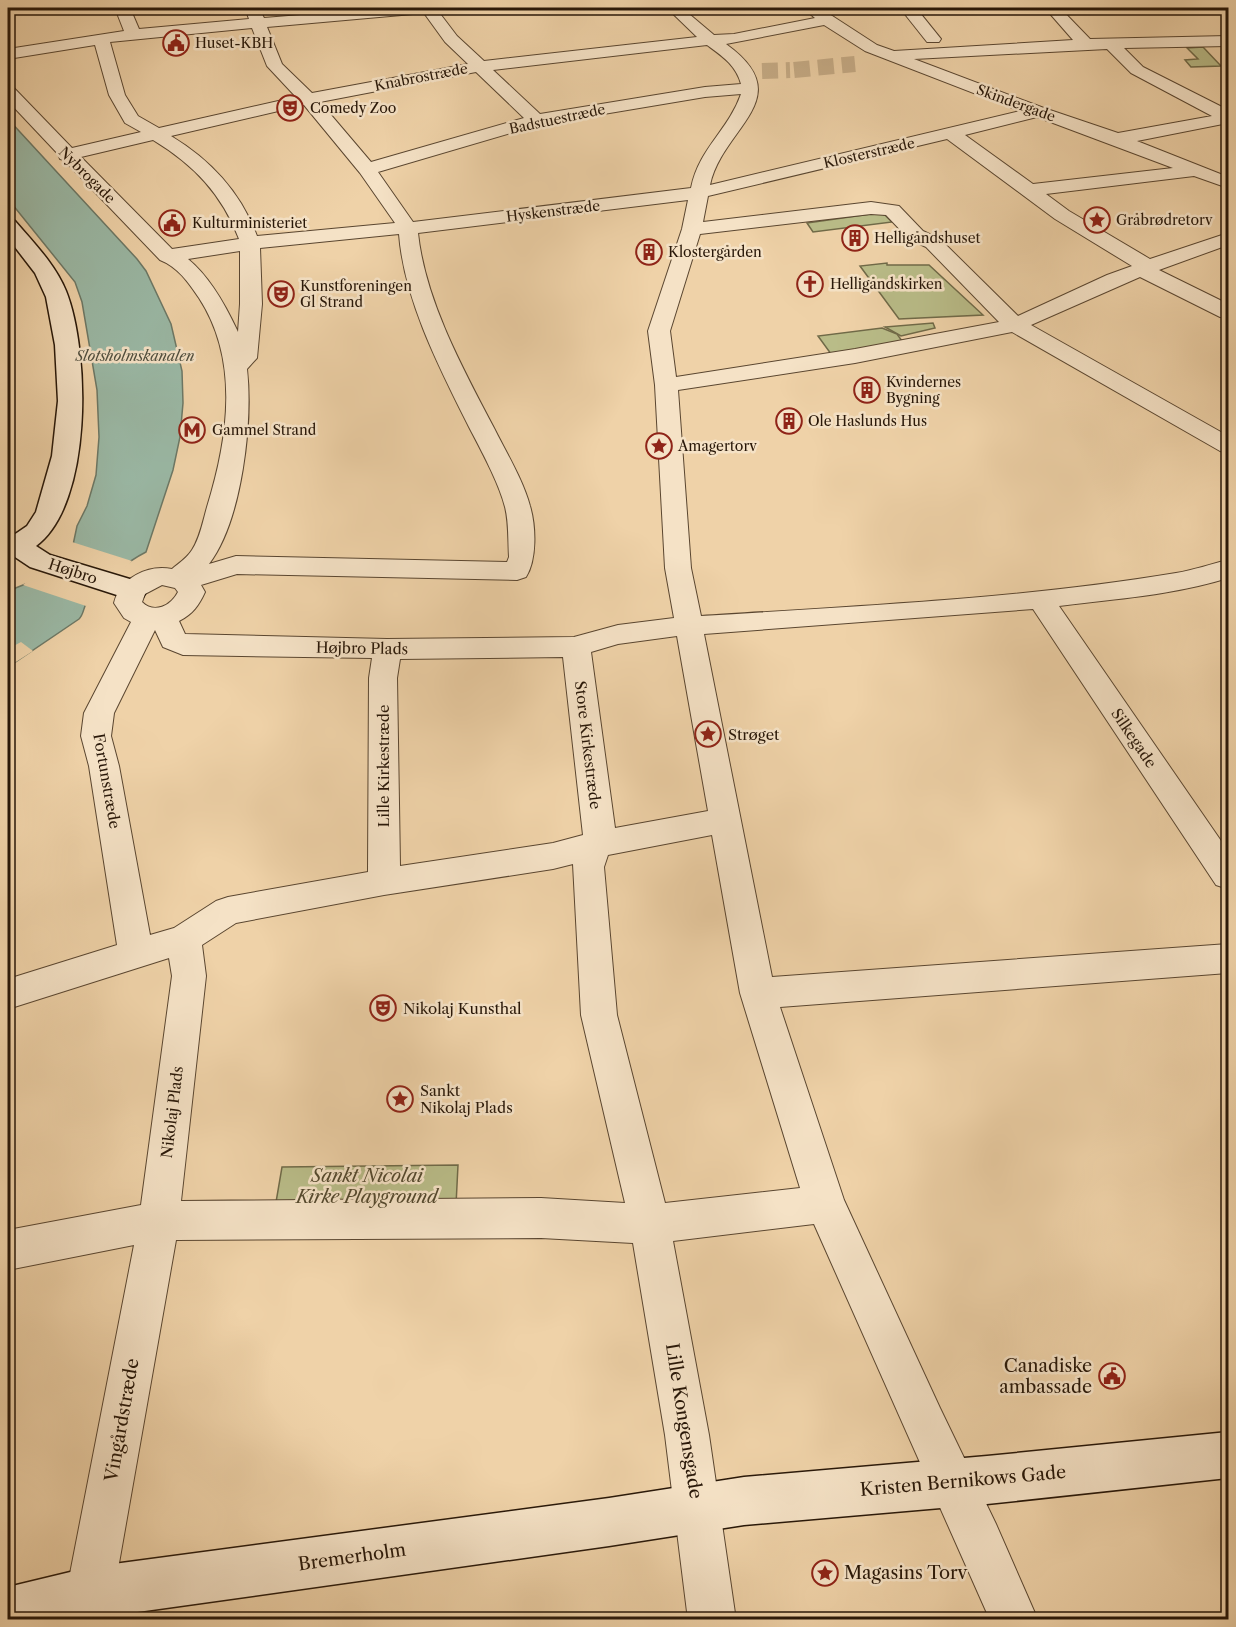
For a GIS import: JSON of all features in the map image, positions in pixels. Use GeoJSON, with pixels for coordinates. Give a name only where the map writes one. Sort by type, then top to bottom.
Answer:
{"type":"FeatureCollection","features":[{"type":"Feature","properties":{"kind":"street"},"geometry":{"type":"LineString","coordinates":[[123,8],[133,34]]}},
{"type":"Feature","properties":{"kind":"street"},"geometry":{"type":"LineString","coordinates":[[121,586],[162,576],[182,580],[236,565],[517,571],[522,557],[518,507],[492,448],[453,372],[420,289],[410,250],[408,228],[367,169],[308,99],[275,66],[252,8]]}},
{"type":"Feature","properties":{"kind":"street"},"geometry":{"type":"LineString","coordinates":[[8,54],[133,34],[430,8],[451,39],[536,120]]}},
{"type":"Feature","properties":{"kind":"street"},"geometry":{"type":"LineString","coordinates":[[674,8],[732,56],[753,77],[743,113],[711,156],[704,170],[692,229],[659,331],[666,385],[678,568],[691,627],[724,821],[758,993],[825,1204],[1014,1620]]}},
{"type":"Feature","properties":{"kind":"street","name":"Skindergade"},"geometry":{"type":"LineString","coordinates":[[811,8],[871,48],[1038,112],[1117,139],[1228,183]]}},
{"type":"Feature","properties":{"kind":"street"},"geometry":{"type":"LineString","coordinates":[[908,8],[933,39]]}},
{"type":"Feature","properties":{"kind":"street"},"geometry":{"type":"LineString","coordinates":[[1052,8],[1086,44]]}},
{"type":"Feature","properties":{"kind":"street","name":"Knabrostræde"},"geometry":{"type":"LineString","coordinates":[[66,154],[308,99],[478,67],[734,39],[826,20]]}},
{"type":"Feature","properties":{"kind":"street"},"geometry":{"type":"LineString","coordinates":[[101,39],[117,95],[131,119],[182,150],[206,170],[225,192],[240,216],[250,243],[249,338],[246,358],[236,367]]}},
{"type":"Feature","properties":{"kind":"street"},"geometry":{"type":"LineString","coordinates":[[892,56],[954,50],[1086,44],[1228,42]]}},
{"type":"Feature","properties":{"kind":"street"},"geometry":{"type":"LineString","coordinates":[[1112,45],[1137,70],[1228,117]]}},
{"type":"Feature","properties":{"kind":"street","name":"Badstuestræde"},"geometry":{"type":"LineString","coordinates":[[367,169],[536,120],[705,92],[753,77]]}},
{"type":"Feature","properties":{"kind":"street","name":"Nybrogade"},"geometry":{"type":"LineString","coordinates":[[8,92],[167,256]]}},
{"type":"Feature","properties":{"kind":"street","name":"Klosterstræde"},"geometry":{"type":"LineString","coordinates":[[699,193],[1038,112]]}},
{"type":"Feature","properties":{"kind":"street"},"geometry":{"type":"LineString","coordinates":[[1117,139],[1228,117]]}},
{"type":"Feature","properties":{"kind":"street"},"geometry":{"type":"LineString","coordinates":[[952,134],[1062,215],[1147,269],[1228,312]]}},
{"type":"Feature","properties":{"kind":"street"},"geometry":{"type":"LineString","coordinates":[[1029,190],[1196,170]]}},
{"type":"Feature","properties":{"kind":"street","name":"Hyskenstræde"},"geometry":{"type":"LineString","coordinates":[[250,243],[408,228],[699,193]]}},
{"type":"Feature","properties":{"kind":"street"},"geometry":{"type":"LineString","coordinates":[[692,229],[871,208],[892,210],[916,235],[933,243],[1015,325],[1228,446]]}},
{"type":"Feature","properties":{"kind":"street"},"geometry":{"type":"LineString","coordinates":[[8,225],[46,274],[55,292],[64,333],[71,394],[69,434],[59,484],[49,512],[39,528],[12,548]]}},
{"type":"Feature","properties":{"kind":"street"},"geometry":{"type":"LineString","coordinates":[[666,385],[800,365],[1015,325],[1114,279],[1228,239]]}},
{"type":"Feature","properties":{"kind":"street"},"geometry":{"type":"LineString","coordinates":[[167,256],[250,243]]}},
{"type":"Feature","properties":{"kind":"street"},"geometry":{"type":"LineString","coordinates":[[167,256],[181,261],[207,293],[225,325],[236,367],[240,412],[236,442],[224,494],[204,553],[182,580]]}},
{"type":"Feature","properties":{"kind":"street","name":"Højbro"},"geometry":{"type":"LineString","coordinates":[[12,548],[49,563],[121,586]]}},
{"type":"Feature","properties":{"kind":"street"},"geometry":{"type":"LineString","coordinates":[[576,647],[600,637],[691,627],[945,609],[1040,599],[1161,584],[1228,569]]}},
{"type":"Feature","properties":{"kind":"street"},"geometry":{"type":"LineString","coordinates":[[156,617],[175,613],[190,599],[192,592],[182,580]]}},
{"type":"Feature","properties":{"kind":"street","name":"Højbro Plads"},"geometry":{"type":"LineString","coordinates":[[121,586],[130,609],[156,617],[173,640],[183,645],[387,649],[576,647]]}},
{"type":"Feature","properties":{"kind":"street","name":"Silkegade"},"geometry":{"type":"LineString","coordinates":[[1040,599],[1228,876]]}},
{"type":"Feature","properties":{"kind":"street","name":"Fortunstræde"},"geometry":{"type":"LineString","coordinates":[[136,954],[105,766],[96,736],[99,713],[156,617]]}},
{"type":"Feature","properties":{"kind":"street","name":"Store Kirkestræde"},"geometry":{"type":"LineString","coordinates":[[576,647],[599,831],[597,844]]}},
{"type":"Feature","properties":{"kind":"street","name":"Lille Kirkestræde"},"geometry":{"type":"LineString","coordinates":[[384,882],[383,678],[387,649]]}},
{"type":"Feature","properties":{"kind":"street"},"geometry":{"type":"LineString","coordinates":[[8,994],[184,939],[228,911],[384,882],[553,856],[597,844],[724,821]]}},
{"type":"Feature","properties":{"kind":"street"},"geometry":{"type":"LineString","coordinates":[[597,844],[590,856],[588,867],[599,1015],[650,1224]]}},
{"type":"Feature","properties":{"kind":"street","name":"Nikolaj Plads"},"geometry":{"type":"LineString","coordinates":[[159,1221],[189,976],[184,939]]}},
{"type":"Feature","properties":{"kind":"street"},"geometry":{"type":"LineString","coordinates":[[758,993],[1228,958]]}},
{"type":"Feature","properties":{"kind":"street"},"geometry":{"type":"LineString","coordinates":[[8,1250],[159,1221],[541,1218],[650,1224],[825,1204]]}},
{"type":"Feature","properties":{"kind":"street","name":"Vingårdstræde"},"geometry":{"type":"LineString","coordinates":[[88,1606],[159,1221]]}},
{"type":"Feature","properties":{"kind":"street","name":"Lille Kongensgade"},"geometry":{"type":"LineString","coordinates":[[650,1224],[698,1509],[712,1620]]}},
{"type":"Feature","properties":{"kind":"street","name":"Kristen Bernikows Gade"},"geometry":{"type":"LineString","coordinates":[[698,1509],[744,1501],[953,1483],[1228,1455]]}},
{"type":"Feature","properties":{"kind":"street","name":"Bremerholm"},"geometry":{"type":"LineString","coordinates":[[8,1612],[88,1606],[698,1509]]}},
{"type":"Feature","properties":{"kind":"green space"},"geometry":{"type":"Polygon","coordinates":[[[1203,47],[1221,66],[1191,67],[1185,60],[1198,59],[1187,48],[1203,47]]]}},
{"type":"Feature","properties":{"kind":"green space"},"geometry":{"type":"Polygon","coordinates":[[[878,213],[885,215],[892,222],[813,232],[807,223],[878,213]]]}},
{"type":"Feature","properties":{"kind":"green space"},"geometry":{"type":"Polygon","coordinates":[[[887,263],[887,265],[929,265],[983,315],[899,319],[860,266],[887,263]]]}},
{"type":"Feature","properties":{"kind":"green space"},"geometry":{"type":"Polygon","coordinates":[[[933,323],[935,328],[901,336],[885,327],[933,323]]]}},
{"type":"Feature","properties":{"kind":"green space"},"geometry":{"type":"Polygon","coordinates":[[[882,328],[897,334],[902,341],[831,354],[818,336],[882,328]]]}},
{"type":"Feature","properties":{"kind":"green space","name":"Sankt Nicolai Kirke Playground"},"geometry":{"type":"Polygon","coordinates":[[[458,1165],[456,1205],[275,1208],[282,1167],[458,1165]]]}},
{"type":"Feature","properties":{"kind":"water","name":"Slotsholmskanalen"},"geometry":{"type":"Polygon","coordinates":[[[8,119],[146,271],[171,324],[182,371],[183,403],[180,437],[173,470],[146,552],[122,567],[99,588],[87,602],[79,619],[8,667],[8,591],[28,583],[73,545],[77,526],[87,506],[96,475],[99,437],[97,390],[82,302],[75,282],[8,199],[8,119]]]}},
{"type":"Feature","properties":{"kind":"pier"},"geometry":{"type":"Polygon","coordinates":[[[72,542],[132,561],[86,606],[23,585],[72,542]]]}},
{"type":"Feature","properties":{"kind":"pier"},"geometry":{"type":"Polygon","coordinates":[[[21,642],[33,651],[8,667],[8,649],[21,642]]]}},
{"type":"Feature","properties":{"kind":"tunnel"},"geometry":{"type":"LineString","coordinates":[[794,70],[855,64]]}},
{"type":"Feature","properties":{"kind":"tunnel"},"geometry":{"type":"LineString","coordinates":[[762,71],[790,70]]}},
{"type":"Feature","properties":{"kind":"place","name":"Huset-KBH"},"geometry":{"type":"Point","coordinates":[176,43]}},
{"type":"Feature","properties":{"kind":"place","name":"Comedy Zoo"},"geometry":{"type":"Point","coordinates":[290,108]}},
{"type":"Feature","properties":{"kind":"place","name":"Gråbrødretorv"},"geometry":{"type":"Point","coordinates":[1097,220]}},
{"type":"Feature","properties":{"kind":"place","name":"Kulturministeriet"},"geometry":{"type":"Point","coordinates":[172,223]}},
{"type":"Feature","properties":{"kind":"place","name":"Helligåndshuset"},"geometry":{"type":"Point","coordinates":[855,238]}},
{"type":"Feature","properties":{"kind":"place","name":"Klostergården"},"geometry":{"type":"Point","coordinates":[649,252]}},
{"type":"Feature","properties":{"kind":"place","name":"Helligåndskirken"},"geometry":{"type":"Point","coordinates":[810,284]}},
{"type":"Feature","properties":{"kind":"place","name":"Kunstforeningen Gl Strand"},"geometry":{"type":"Point","coordinates":[281,294]}},
{"type":"Feature","properties":{"kind":"place","name":"Kvindernes Bygning"},"geometry":{"type":"Point","coordinates":[867,390]}},
{"type":"Feature","properties":{"kind":"place","name":"Ole Haslunds Hus"},"geometry":{"type":"Point","coordinates":[789,421]}},
{"type":"Feature","properties":{"kind":"place","name":"Gammel Strand"},"geometry":{"type":"Point","coordinates":[192,430]}},
{"type":"Feature","properties":{"kind":"place","name":"Amagertorv"},"geometry":{"type":"Point","coordinates":[659,446]}},
{"type":"Feature","properties":{"kind":"place","name":"Strøget"},"geometry":{"type":"Point","coordinates":[708,734]}},
{"type":"Feature","properties":{"kind":"place","name":"Nikolaj Kunsthal"},"geometry":{"type":"Point","coordinates":[383,1008]}},
{"type":"Feature","properties":{"kind":"place","name":"Sankt Nikolaj Plads"},"geometry":{"type":"Point","coordinates":[400,1099]}},
{"type":"Feature","properties":{"kind":"place","name":"Canadiske ambassade"},"geometry":{"type":"Point","coordinates":[1112,1376]}},
{"type":"Feature","properties":{"kind":"place","name":"Magasins Torv"},"geometry":{"type":"Point","coordinates":[825,1573]}}]}
